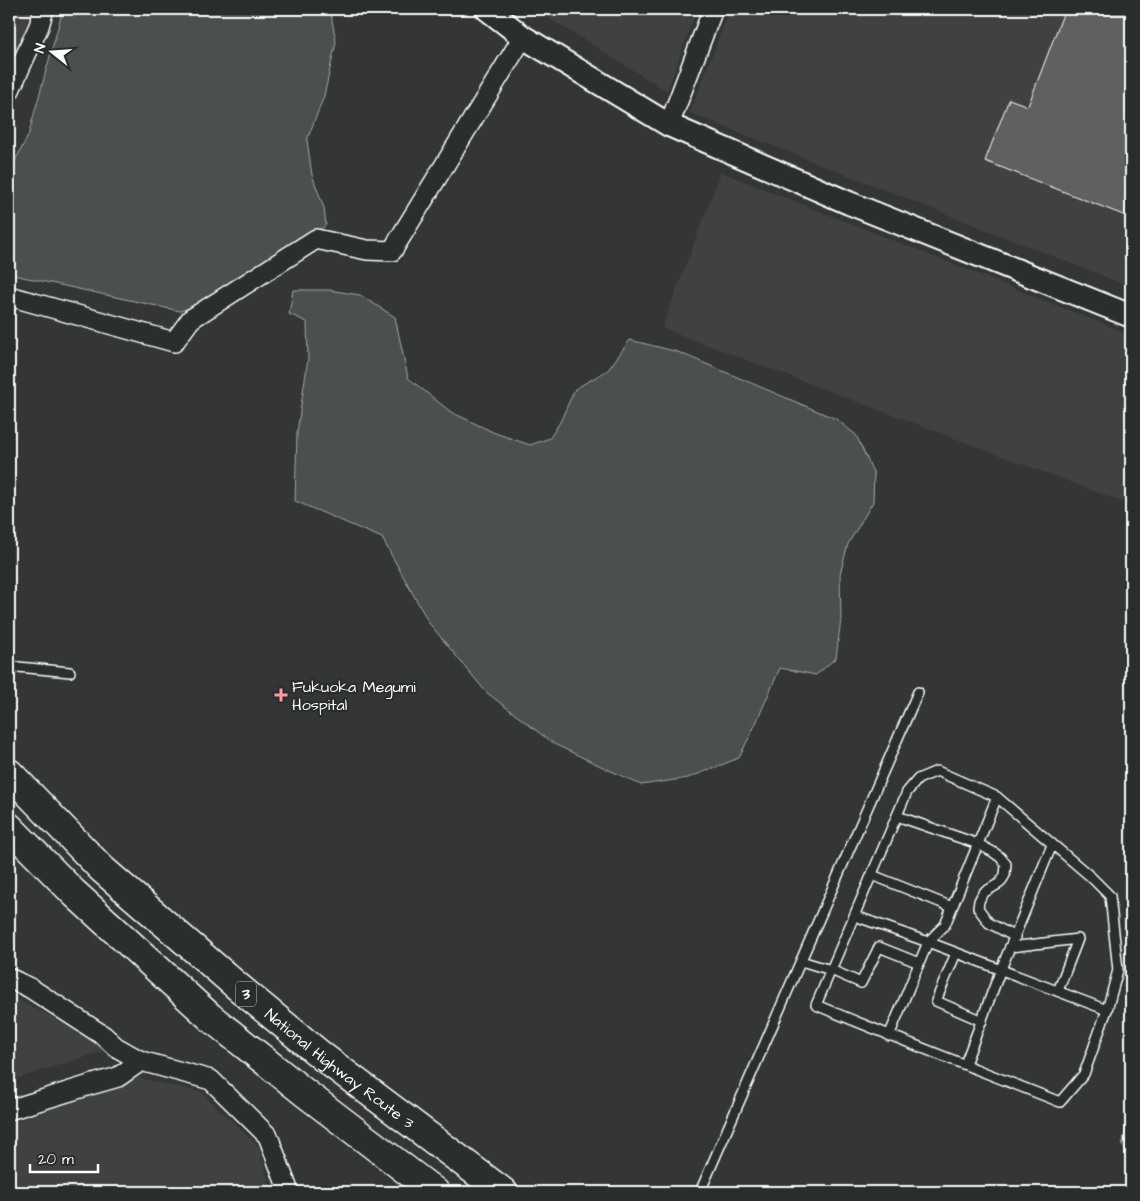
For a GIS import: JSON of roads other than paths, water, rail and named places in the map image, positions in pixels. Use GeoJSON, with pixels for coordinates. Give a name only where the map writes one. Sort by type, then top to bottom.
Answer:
{"type":"FeatureCollection","features":[{"type":"Feature","properties":{"kind":"highway","name":"National Highway Route 3"},"geometry":{"type":"LineString","coordinates":[[9,772],[102,869],[237,986],[324,1057],[503,1192]]}},
{"type":"Feature","properties":{"kind":"highway","name":"3"},"geometry":{"type":"LineString","coordinates":[[9,827],[73,892],[210,1017],[305,1093],[435,1192]]}},
{"type":"Feature","properties":{"kind":"street"},"geometry":{"type":"LineString","coordinates":[[9,92],[39,26],[44,9]]}},
{"type":"Feature","properties":{"kind":"street"},"geometry":{"type":"LineString","coordinates":[[486,9],[523,37],[669,125],[849,203],[1131,316]]}},
{"type":"Feature","properties":{"kind":"street"},"geometry":{"type":"LineString","coordinates":[[669,125],[713,9]]}},
{"type":"Feature","properties":{"kind":"street"},"geometry":{"type":"LineString","coordinates":[[9,296],[174,342],[191,319],[316,239],[367,250],[392,251],[523,37]]}},
{"type":"Feature","properties":{"kind":"street"},"geometry":{"type":"LineString","coordinates":[[9,978],[30,988],[104,1036],[116,1047],[141,1061],[211,1080],[268,1136],[289,1192]]}},
{"type":"Feature","properties":{"kind":"street"},"geometry":{"type":"LineString","coordinates":[[9,1110],[118,1077],[141,1061]]}},
{"type":"Feature","properties":{"kind":"lane"},"geometry":{"type":"LineString","coordinates":[[9,669],[18,667],[70,672]]}},
{"type":"Feature","properties":{"kind":"lane"},"geometry":{"type":"LineString","coordinates":[[700,1192],[918,692]]}},
{"type":"Feature","properties":{"kind":"lane"},"geometry":{"type":"LineString","coordinates":[[937,771],[997,797],[1091,877],[1110,896],[1118,970],[1107,1010],[1084,1074],[1060,1102],[816,1006],[897,816],[907,792],[918,779],[937,771]]}},
{"type":"Feature","properties":{"kind":"lane"},"geometry":{"type":"LineString","coordinates":[[889,1036],[928,942],[945,924],[997,797]]}},
{"type":"Feature","properties":{"kind":"lane"},"geometry":{"type":"LineString","coordinates":[[897,816],[978,844],[1000,857],[1006,864],[1005,875],[1000,883],[983,893],[978,908],[989,923],[1015,937]]}},
{"type":"Feature","properties":{"kind":"lane"},"geometry":{"type":"LineString","coordinates":[[964,1064],[1052,845]]}},
{"type":"Feature","properties":{"kind":"lane"},"geometry":{"type":"LineString","coordinates":[[872,875],[952,907]]}},
{"type":"Feature","properties":{"kind":"lane"},"geometry":{"type":"LineString","coordinates":[[855,916],[1107,1010]]}},
{"type":"Feature","properties":{"kind":"lane"},"geometry":{"type":"LineString","coordinates":[[1010,947],[1078,939],[1058,991]]}},
{"type":"Feature","properties":{"kind":"lane"},"geometry":{"type":"LineString","coordinates":[[801,961],[831,970],[861,983],[879,947],[919,963]]}},
{"type":"Feature","properties":{"kind":"lane"},"geometry":{"type":"LineString","coordinates":[[956,953],[936,1001],[982,1021]]}},
{"type":"Feature","properties":{"kind":"place","name":"Fukuoka Megumi Hospital"},"geometry":{"type":"Point","coordinates":[281,695]}}]}
